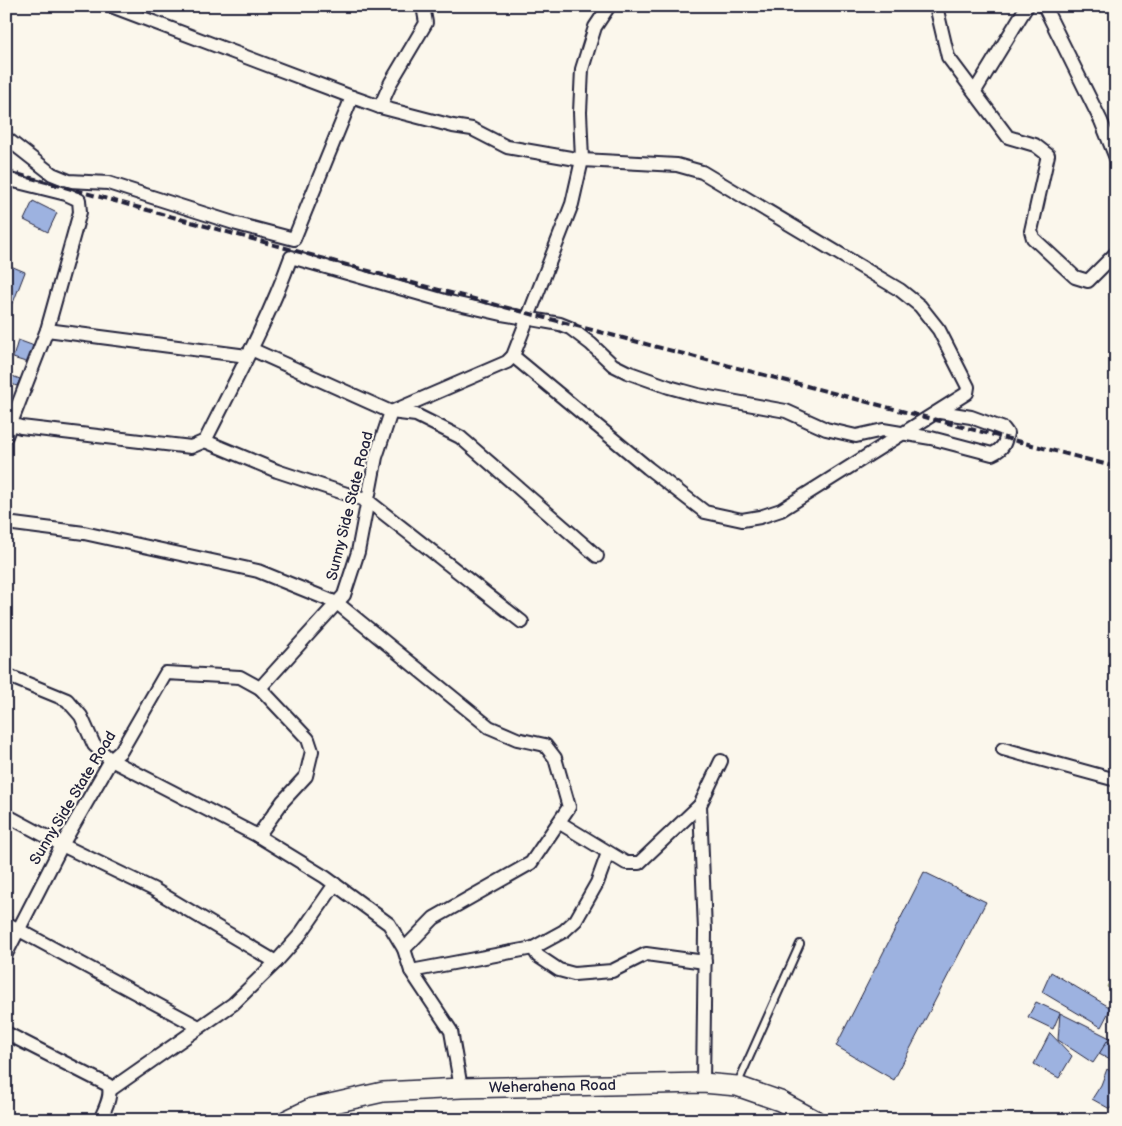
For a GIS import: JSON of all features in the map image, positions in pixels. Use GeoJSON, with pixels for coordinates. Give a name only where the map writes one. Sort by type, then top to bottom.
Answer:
{"type":"FeatureCollection","features":[{"type":"Feature","properties":{"kind":"main road","name":"Weherahena Road"},"geometry":{"type":"LineString","coordinates":[[287,1120],[312,1108],[382,1092],[461,1088],[703,1083],[737,1086],[780,1101],[814,1120]]}},
{"type":"Feature","properties":{"kind":"street"},"geometry":{"type":"LineString","coordinates":[[111,6],[380,107],[472,130],[507,147],[582,160],[677,165],[702,172],[900,290],[920,306],[939,330],[968,387],[967,393],[940,412],[781,510],[760,517],[742,520],[705,512],[648,468],[513,356]]}},
{"type":"Feature","properties":{"kind":"street"},"geometry":{"type":"LineString","coordinates":[[380,107],[395,74],[426,23],[423,6]]}},
{"type":"Feature","properties":{"kind":"street"},"geometry":{"type":"LineString","coordinates":[[391,412],[507,362],[513,356],[572,204],[582,160],[580,112],[582,69],[596,27],[609,6]]}},
{"type":"Feature","properties":{"kind":"street"},"geometry":{"type":"LineString","coordinates":[[936,6],[948,57],[1008,137],[1035,145],[1048,154],[1030,231],[1033,238],[1075,277],[1088,281],[1116,253]]}},
{"type":"Feature","properties":{"kind":"street"},"geometry":{"type":"LineString","coordinates":[[975,91],[1027,6]]}},
{"type":"Feature","properties":{"kind":"street"},"geometry":{"type":"LineString","coordinates":[[1044,6],[1102,121],[1116,158]]}},
{"type":"Feature","properties":{"kind":"street"},"geometry":{"type":"LineString","coordinates":[[6,179],[67,188],[108,182],[237,224],[294,239],[352,97]]}},
{"type":"Feature","properties":{"kind":"street"},"geometry":{"type":"LineString","coordinates":[[6,138],[67,188],[79,200],[80,212],[47,330],[9,421],[6,436]]}},
{"type":"Feature","properties":{"kind":"street"},"geometry":{"type":"LineString","coordinates":[[9,421],[21,427],[191,447],[205,441],[284,279],[291,257],[445,301],[560,324],[570,328],[591,344],[613,365],[627,372],[698,395],[786,411],[826,429],[856,436],[883,430],[905,433],[992,454],[999,451],[1005,444],[1007,433],[1004,429],[971,417],[940,412]]}},
{"type":"Feature","properties":{"kind":"street"},"geometry":{"type":"LineString","coordinates":[[47,330],[249,352],[391,412],[416,415],[460,437],[597,556]]}},
{"type":"Feature","properties":{"kind":"street","name":"Sunny Side State Road"},"geometry":{"type":"LineString","coordinates":[[6,954],[62,845],[111,760],[121,751],[166,673],[240,677],[260,688],[344,595],[358,552],[376,457],[391,412]]}},
{"type":"Feature","properties":{"kind":"street"},"geometry":{"type":"LineString","coordinates":[[205,441],[277,471],[368,501],[522,622]]}},
{"type":"Feature","properties":{"kind":"street"},"geometry":{"type":"LineString","coordinates":[[6,523],[84,534],[258,571],[337,603],[489,727],[517,740],[545,745],[555,758],[569,807],[560,823],[531,863],[434,918],[404,949]]}},
{"type":"Feature","properties":{"kind":"street"},"geometry":{"type":"LineString","coordinates":[[6,674],[67,700],[81,716],[94,745],[111,760],[258,836],[335,884],[389,924],[404,949],[411,971],[452,1031],[461,1088]]}},
{"type":"Feature","properties":{"kind":"street"},"geometry":{"type":"LineString","coordinates":[[258,836],[282,801],[306,776],[312,752],[308,739],[260,688]]}},
{"type":"Feature","properties":{"kind":"street"},"geometry":{"type":"LineString","coordinates":[[1003,749],[1116,780]]}},
{"type":"Feature","properties":{"kind":"street"},"geometry":{"type":"LineString","coordinates":[[560,823],[626,863],[639,863],[700,805],[721,761]]}},
{"type":"Feature","properties":{"kind":"street"},"geometry":{"type":"LineString","coordinates":[[700,805],[704,962],[703,1083]]}},
{"type":"Feature","properties":{"kind":"street"},"geometry":{"type":"LineString","coordinates":[[6,815],[62,845],[153,889],[276,962]]}},
{"type":"Feature","properties":{"kind":"street"},"geometry":{"type":"LineString","coordinates":[[411,971],[533,948],[564,931],[576,920],[597,883],[608,852]]}},
{"type":"Feature","properties":{"kind":"street"},"geometry":{"type":"LineString","coordinates":[[110,1090],[233,1004],[300,936],[335,884]]}},
{"type":"Feature","properties":{"kind":"street"},"geometry":{"type":"LineString","coordinates":[[6,923],[199,1027]]}},
{"type":"Feature","properties":{"kind":"street"},"geometry":{"type":"LineString","coordinates":[[533,948],[538,956],[559,970],[574,974],[612,971],[646,954],[704,962]]}},
{"type":"Feature","properties":{"kind":"street"},"geometry":{"type":"LineString","coordinates":[[6,1034],[108,1085],[110,1090],[108,1103],[100,1120]]}},
{"type":"Feature","properties":{"kind":"lane"},"geometry":{"type":"LineString","coordinates":[[737,1086],[800,944]]}},
{"type":"Feature","properties":{"kind":"green space"},"geometry":{"type":"Polygon","coordinates":[[[1116,967],[1116,991],[1107,987],[1116,967]]]}},
{"type":"Feature","properties":{"kind":"building"},"geometry":{"type":"Polygon","coordinates":[[[33,201],[57,213],[48,232],[24,220],[33,201]]]}},
{"type":"Feature","properties":{"kind":"building"},"geometry":{"type":"Polygon","coordinates":[[[6,264],[25,272],[13,303],[6,301],[6,264]]]}},
{"type":"Feature","properties":{"kind":"building"},"geometry":{"type":"Polygon","coordinates":[[[18,340],[37,347],[32,364],[13,358],[18,340]]]}},
{"type":"Feature","properties":{"kind":"building"},"geometry":{"type":"Polygon","coordinates":[[[7,374],[20,379],[17,386],[6,382],[7,374]]]}},
{"type":"Feature","properties":{"kind":"building"},"geometry":{"type":"Polygon","coordinates":[[[924,872],[986,902],[894,1080],[836,1046],[924,872]]]}},
{"type":"Feature","properties":{"kind":"building"},"geometry":{"type":"Polygon","coordinates":[[[1051,972],[1111,1008],[1101,1027],[1042,992],[1051,972]]]}},
{"type":"Feature","properties":{"kind":"building"},"geometry":{"type":"Polygon","coordinates":[[[1036,1002],[1060,1013],[1053,1029],[1028,1017],[1036,1002]]]}},
{"type":"Feature","properties":{"kind":"building"},"geometry":{"type":"Polygon","coordinates":[[[1060,1013],[1110,1038],[1093,1063],[1058,1040],[1060,1013]]]}},
{"type":"Feature","properties":{"kind":"building"},"geometry":{"type":"Polygon","coordinates":[[[1050,1033],[1072,1056],[1059,1078],[1034,1064],[1050,1033]]]}},
{"type":"Feature","properties":{"kind":"building"},"geometry":{"type":"Polygon","coordinates":[[[1107,1041],[1116,1047],[1116,1063],[1099,1054],[1107,1041]]]}},
{"type":"Feature","properties":{"kind":"building"},"geometry":{"type":"Polygon","coordinates":[[[1107,1069],[1116,1075],[1116,1099],[1110,1109],[1092,1099],[1101,1085],[1107,1069]]]}},
{"type":"Feature","properties":{"kind":"railway"},"geometry":{"type":"LineString","coordinates":[[6,171],[405,281],[1116,467]]}}]}
